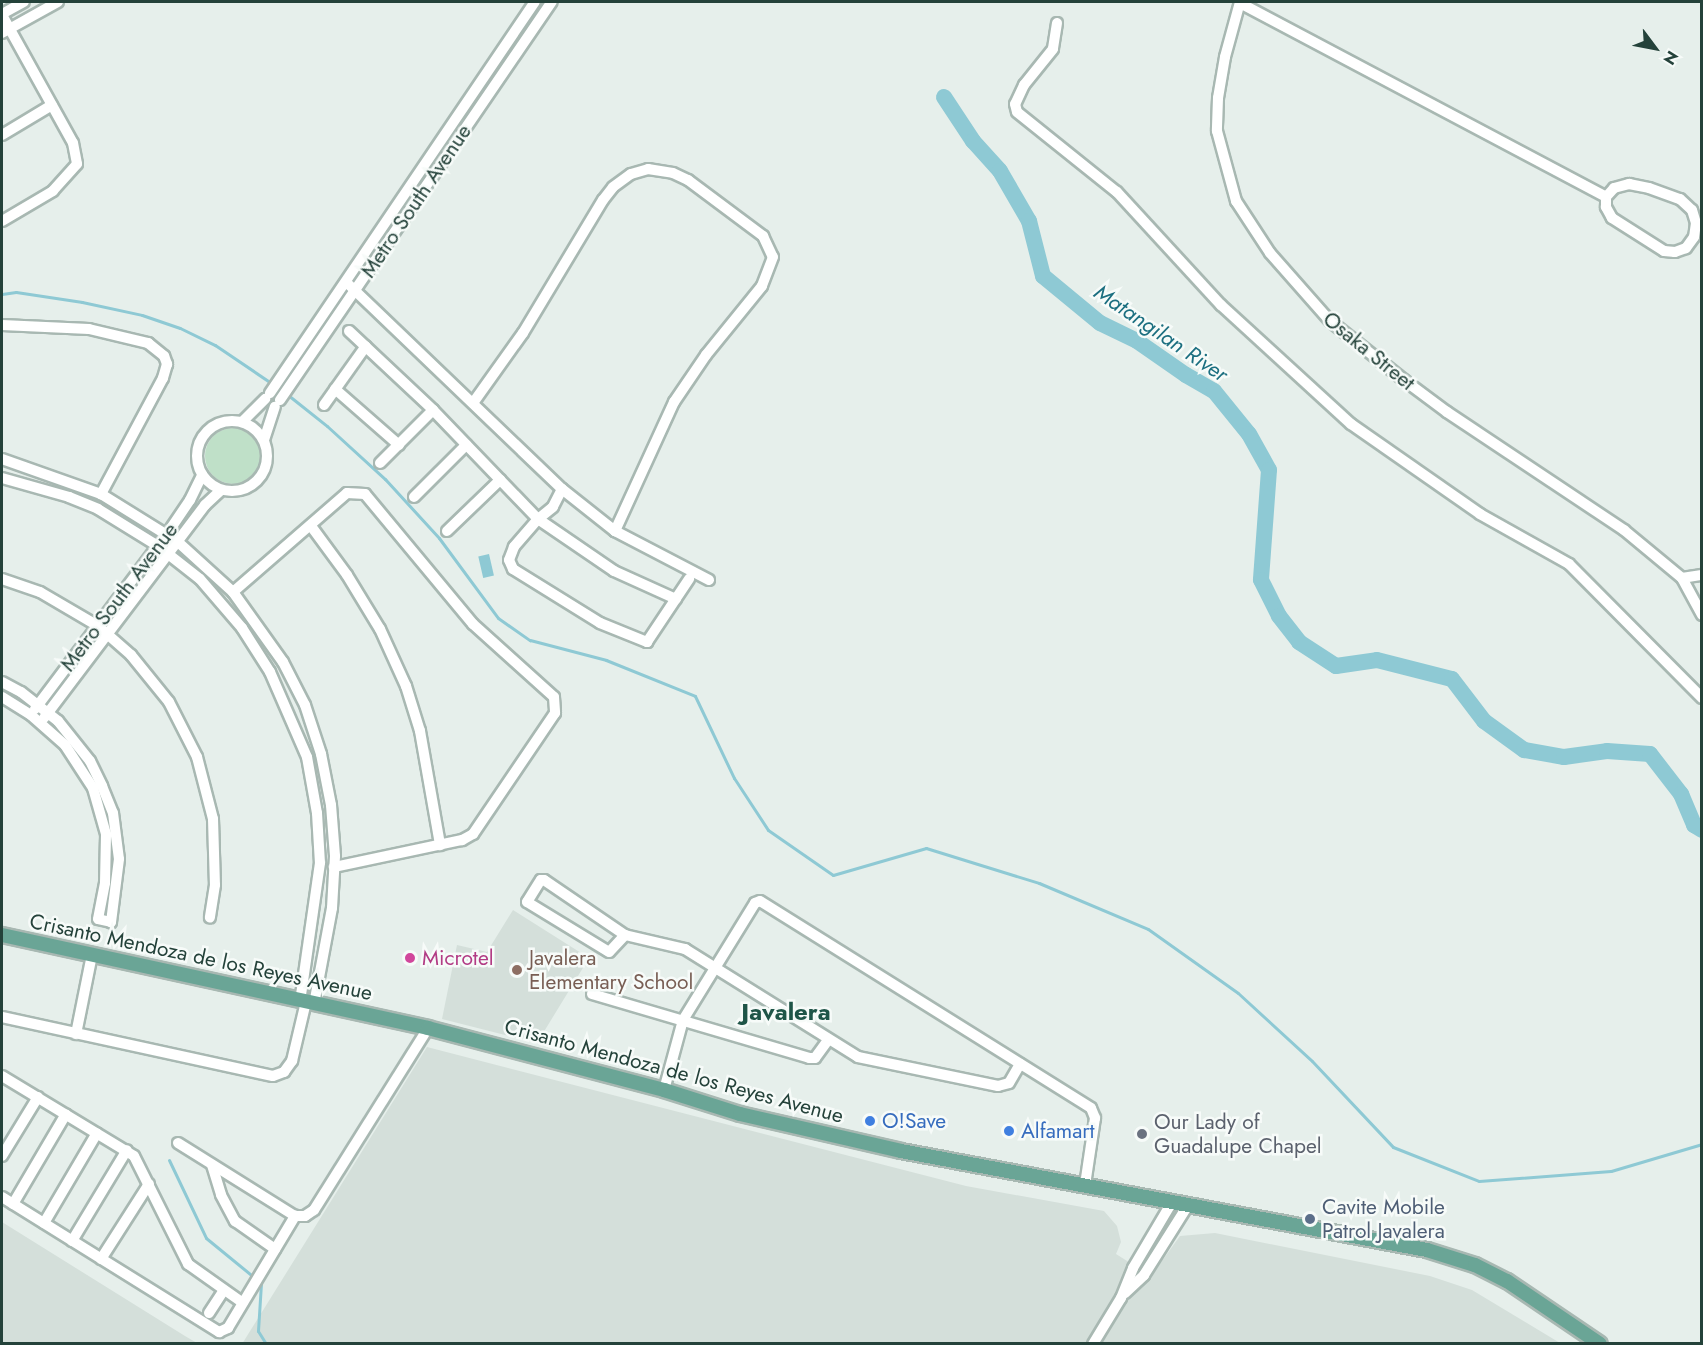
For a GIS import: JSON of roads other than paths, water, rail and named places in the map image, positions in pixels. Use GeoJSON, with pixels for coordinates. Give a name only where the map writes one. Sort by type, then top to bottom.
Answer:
{"type":"FeatureCollection","features":[{"type":"Feature","properties":{"kind":"main road","name":"Crisanto Mendoza de los Reyes Avenue"},"geometry":{"type":"LineString","coordinates":[[2,935],[428,1028],[664,1090],[740,1114],[901,1151],[1427,1250],[1475,1265],[1507,1281],[1600,1344]]}},
{"type":"Feature","properties":{"kind":"street"},"geometry":{"type":"LineString","coordinates":[[2,220],[53,191],[77,164],[73,143],[5,31],[2,15],[24,2]]}},
{"type":"Feature","properties":{"kind":"street"},"geometry":{"type":"LineString","coordinates":[[5,31],[58,2]]}},
{"type":"Feature","properties":{"kind":"street","name":"Metro South Avenue"},"geometry":{"type":"LineString","coordinates":[[243,422],[269,394],[535,2]]}},
{"type":"Feature","properties":{"kind":"street","name":"Metro South Avenue"},"geometry":{"type":"LineString","coordinates":[[40,723],[205,505],[221,490],[241,490],[259,479],[267,460],[264,440],[279,402],[551,2]]}},
{"type":"Feature","properties":{"kind":"street"},"geometry":{"type":"LineString","coordinates":[[1240,2],[1606,197]]}},
{"type":"Feature","properties":{"kind":"street","name":"Osaka Street"},"geometry":{"type":"LineString","coordinates":[[1240,2],[1225,57],[1218,98],[1217,131],[1236,201],[1270,253],[1330,321],[1353,341],[1447,412],[1624,530],[1682,578]]}},
{"type":"Feature","properties":{"kind":"street"},"geometry":{"type":"LineString","coordinates":[[1057,23],[1053,49],[1024,85],[1016,104],[1017,112],[1118,192],[1221,305],[1351,424],[1480,514],[1569,564],[1701,698]]}},
{"type":"Feature","properties":{"kind":"street"},"geometry":{"type":"LineString","coordinates":[[2,135],[52,105]]}},
{"type":"Feature","properties":{"kind":"street"},"geometry":{"type":"LineString","coordinates":[[473,403],[524,333],[603,200],[614,186],[631,174],[648,169],[673,173],[688,180],[763,236],[772,257],[762,286],[706,355],[674,402],[615,531]]}},
{"type":"Feature","properties":{"kind":"street"},"geometry":{"type":"LineString","coordinates":[[1629,184],[1649,188],[1680,199],[1692,210],[1696,223],[1694,237],[1686,248],[1675,252],[1664,251],[1612,218],[1606,207],[1606,197],[1614,188],[1629,184]]}},
{"type":"Feature","properties":{"kind":"street"},"geometry":{"type":"LineString","coordinates":[[346,282],[562,489],[615,531],[709,580]]}},
{"type":"Feature","properties":{"kind":"street"},"geometry":{"type":"LineString","coordinates":[[2,325],[89,329],[148,343],[161,350],[167,364],[163,378],[100,494]]}},
{"type":"Feature","properties":{"kind":"street"},"geometry":{"type":"LineString","coordinates":[[349,331],[433,410],[538,519],[614,571],[676,599]]}},
{"type":"Feature","properties":{"kind":"street"},"geometry":{"type":"LineString","coordinates":[[324,405],[366,346]]}},
{"type":"Feature","properties":{"kind":"street"},"geometry":{"type":"LineString","coordinates":[[335,389],[399,445]]}},
{"type":"Feature","properties":{"kind":"street"},"geometry":{"type":"LineString","coordinates":[[380,463],[433,410]]}},
{"type":"Feature","properties":{"kind":"street"},"geometry":{"type":"LineString","coordinates":[[221,490],[202,475],[197,452],[204,435],[224,422],[243,422],[255,429],[264,440]]}},
{"type":"Feature","properties":{"kind":"street"},"geometry":{"type":"LineString","coordinates":[[414,497],[466,445]]}},
{"type":"Feature","properties":{"kind":"street"},"geometry":{"type":"LineString","coordinates":[[2,459],[100,494],[178,542],[233,592],[283,662],[305,705],[321,754],[331,805],[334,867],[332,908],[292,1061],[279,1075],[2,1017]]}},
{"type":"Feature","properties":{"kind":"street","name":"Metro South Avenue"},"geometry":{"type":"LineString","coordinates":[[31,715],[167,534],[190,500],[202,475]]}},
{"type":"Feature","properties":{"kind":"street"},"geometry":{"type":"LineString","coordinates":[[2,478],[69,497],[98,509],[158,546],[200,579],[242,628],[270,672],[307,757],[317,813],[320,863],[307,1002]]}},
{"type":"Feature","properties":{"kind":"street"},"geometry":{"type":"LineString","coordinates":[[447,531],[500,480]]}},
{"type":"Feature","properties":{"kind":"street"},"geometry":{"type":"LineString","coordinates":[[562,489],[553,507],[538,519],[514,547],[509,565],[559,600],[600,623],[647,642],[689,579]]}},
{"type":"Feature","properties":{"kind":"street"},"geometry":{"type":"LineString","coordinates":[[233,592],[347,493],[365,494],[473,624],[554,697],[555,712],[479,827],[462,840],[334,867]]}},
{"type":"Feature","properties":{"kind":"street"},"geometry":{"type":"LineString","coordinates":[[311,526],[347,574],[374,620],[406,686],[420,731],[440,845]]}},
{"type":"Feature","properties":{"kind":"street"},"geometry":{"type":"LineString","coordinates":[[1701,575],[1682,578],[1701,615]]}},
{"type":"Feature","properties":{"kind":"street"},"geometry":{"type":"LineString","coordinates":[[2,579],[40,592],[98,626],[151,677],[179,720],[197,757],[206,787],[214,830],[215,885],[210,918]]}},
{"type":"Feature","properties":{"kind":"street"},"geometry":{"type":"LineString","coordinates":[[2,682],[48,712],[90,761],[113,813],[119,859],[111,922],[98,919],[105,883],[106,834],[99,805],[80,765],[65,745],[31,715],[2,697]]}},
{"type":"Feature","properties":{"kind":"street"},"geometry":{"type":"LineString","coordinates":[[625,935],[609,952],[527,902],[541,880],[544,880],[625,935],[684,949],[858,1057],[998,1086],[1008,1083],[1020,1064]]}},
{"type":"Feature","properties":{"kind":"street"},"geometry":{"type":"LineString","coordinates":[[664,1090],[683,1020],[755,903],[760,901],[1086,1104],[1094,1112],[1085,1185]]}},
{"type":"Feature","properties":{"kind":"street"},"geometry":{"type":"LineString","coordinates":[[76,1034],[93,955]]}},
{"type":"Feature","properties":{"kind":"street"},"geometry":{"type":"LineString","coordinates":[[592,994],[809,1059],[815,1058],[828,1040]]}},
{"type":"Feature","properties":{"kind":"street"},"geometry":{"type":"LineString","coordinates":[[178,1143],[301,1218],[314,1210],[428,1028]]}},
{"type":"Feature","properties":{"kind":"street"},"geometry":{"type":"LineString","coordinates":[[3,1081],[38,1097],[127,1150],[140,1163],[188,1264],[243,1303]]}},
{"type":"Feature","properties":{"kind":"street"},"geometry":{"type":"LineString","coordinates":[[2,1156],[38,1097]]}},
{"type":"Feature","properties":{"kind":"street"},"geometry":{"type":"LineString","coordinates":[[13,1204],[66,1114]]}},
{"type":"Feature","properties":{"kind":"street"},"geometry":{"type":"LineString","coordinates":[[44,1223],[97,1133]]}},
{"type":"Feature","properties":{"kind":"street"},"geometry":{"type":"LineString","coordinates":[[72,1241],[127,1150]]}},
{"type":"Feature","properties":{"kind":"street"},"geometry":{"type":"LineString","coordinates":[[212,1165],[221,1196],[235,1221],[275,1249]]}},
{"type":"Feature","properties":{"kind":"street"},"geometry":{"type":"LineString","coordinates":[[101,1259],[149,1184]]}},
{"type":"Feature","properties":{"kind":"street"},"geometry":{"type":"LineString","coordinates":[[2,1197],[219,1332],[225,1331],[295,1216]]}},
{"type":"Feature","properties":{"kind":"street"},"geometry":{"type":"LineString","coordinates":[[1093,1344],[1121,1298],[1133,1268],[1172,1202]]}},
{"type":"Feature","properties":{"kind":"street"},"geometry":{"type":"LineString","coordinates":[[1121,1298],[1144,1275],[1188,1205]]}},
{"type":"Feature","properties":{"kind":"street"},"geometry":{"type":"LineString","coordinates":[[209,1314],[224,1290]]}},
{"type":"Feature","properties":{"kind":"water"},"geometry":{"type":"Polygon","coordinates":[[[489,554],[494,575],[483,578],[478,556],[489,554]]]}},
{"type":"Feature","properties":{"kind":"waterway","name":"Matangilan River"},"geometry":{"type":"LineString","coordinates":[[944,97],[973,141],[1000,171],[1029,221],[1043,276],[1100,323],[1137,341],[1186,375],[1214,391],[1249,434],[1269,470],[1261,580],[1279,616],[1299,642],[1336,666],[1377,660],[1452,679],[1484,721],[1524,750],[1564,757],[1607,751],[1650,754],[1681,794],[1694,825],[1702,830]]}},
{"type":"Feature","properties":{"kind":"waterway"},"geometry":{"type":"LineString","coordinates":[[2,294],[16,292],[82,302],[142,315],[180,328],[215,345],[283,391]]}},
{"type":"Feature","properties":{"kind":"waterway"},"geometry":{"type":"LineString","coordinates":[[288,395],[327,426],[385,479],[439,538],[498,618],[530,640],[606,660],[695,696],[734,778],[768,830],[833,875],[926,848],[1039,883],[1148,929],[1238,993],[1312,1061],[1393,1147],[1479,1181],[1611,1171],[1702,1144]]}},
{"type":"Feature","properties":{"kind":"waterway"},"geometry":{"type":"LineString","coordinates":[[169,1160],[206,1238],[261,1283],[258,1331],[266,1344]]}},
{"type":"Feature","properties":{"kind":"place","name":"Microtel"},"geometry":{"type":"Point","coordinates":[410,958]}},
{"type":"Feature","properties":{"kind":"place","name":"Javalera Elementary School"},"geometry":{"type":"Point","coordinates":[517,970]}},
{"type":"Feature","properties":{"kind":"place","name":"O!Save"},"geometry":{"type":"Point","coordinates":[870,1121]}},
{"type":"Feature","properties":{"kind":"place","name":"Alfamart"},"geometry":{"type":"Point","coordinates":[1009,1131]}},
{"type":"Feature","properties":{"kind":"place","name":"Our Lady of Guadalupe Chapel"},"geometry":{"type":"Point","coordinates":[1142,1134]}},
{"type":"Feature","properties":{"kind":"place","name":"Cavite Mobile Patrol Javalera"},"geometry":{"type":"Point","coordinates":[1310,1219]}},
{"type":"Feature","properties":{"kind":"district","name":"Javalera"},"geometry":{"type":"Point","coordinates":[786,1012]}}]}
